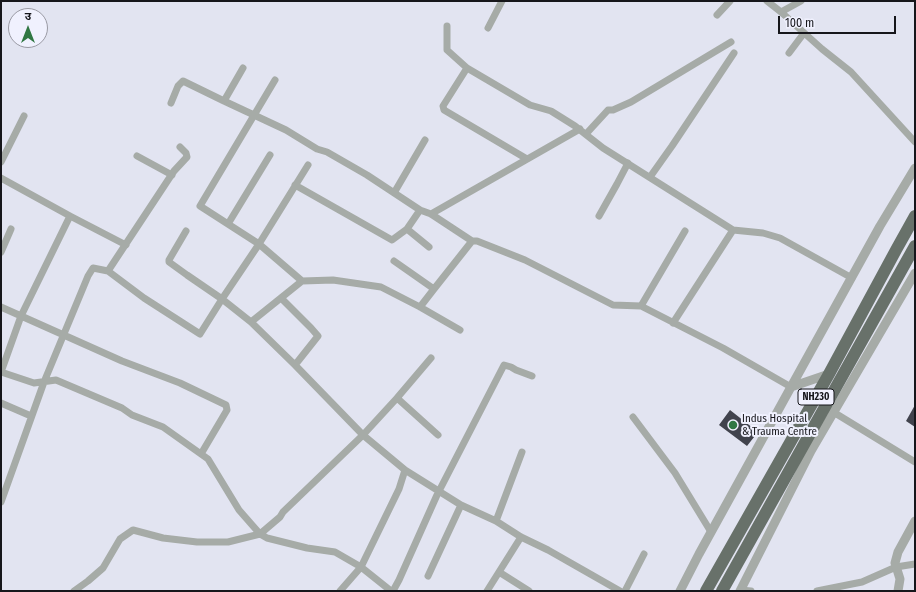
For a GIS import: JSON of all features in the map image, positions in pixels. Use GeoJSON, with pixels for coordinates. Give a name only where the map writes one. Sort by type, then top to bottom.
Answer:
{"type":"FeatureCollection","features":[{"type":"Feature","properties":{"kind":"highway","name":"NH230"},"geometry":{"type":"LineString","coordinates":[[706,591],[829,374],[915,216]]}},
{"type":"Feature","properties":{"kind":"highway","name":"NH230"},"geometry":{"type":"LineString","coordinates":[[732,589],[829,410],[915,246]]}},
{"type":"Feature","properties":{"kind":"highway"},"geometry":{"type":"LineString","coordinates":[[715,576],[732,589]]}},
{"type":"Feature","properties":{"kind":"street"},"geometry":{"type":"LineString","coordinates":[[488,28],[502,1]]}},
{"type":"Feature","properties":{"kind":"street"},"geometry":{"type":"LineString","coordinates":[[718,15],[730,1]]}},
{"type":"Feature","properties":{"kind":"street"},"geometry":{"type":"LineString","coordinates":[[766,1],[851,72],[915,142]]}},
{"type":"Feature","properties":{"kind":"street"},"geometry":{"type":"LineString","coordinates":[[781,12],[801,1]]}},
{"type":"Feature","properties":{"kind":"street"},"geometry":{"type":"LineString","coordinates":[[447,26],[447,50],[467,68],[530,105],[551,111],[582,131],[603,148],[733,230],[763,233],[780,238],[852,278]]}},
{"type":"Feature","properties":{"kind":"street"},"geometry":{"type":"LineString","coordinates":[[789,53],[804,33]]}},
{"type":"Feature","properties":{"kind":"street"},"geometry":{"type":"LineString","coordinates":[[431,214],[527,159],[582,131],[608,110],[613,110],[631,102],[731,42]]}},
{"type":"Feature","properties":{"kind":"street"},"geometry":{"type":"LineString","coordinates":[[650,177],[734,53]]}},
{"type":"Feature","properties":{"kind":"street"},"geometry":{"type":"LineString","coordinates":[[224,101],[243,68]]}},
{"type":"Feature","properties":{"kind":"street"},"geometry":{"type":"LineString","coordinates":[[467,68],[443,106],[444,110],[527,159]]}},
{"type":"Feature","properties":{"kind":"street"},"geometry":{"type":"LineString","coordinates":[[274,80],[200,206],[259,244],[302,281]]}},
{"type":"Feature","properties":{"kind":"street"},"geometry":{"type":"LineString","coordinates":[[171,103],[178,86],[183,81],[286,130],[317,149],[327,152],[367,175],[420,210],[431,214],[472,241],[477,241],[525,260],[613,305],[641,306],[722,348],[791,388]]}},
{"type":"Feature","properties":{"kind":"street"},"geometry":{"type":"LineString","coordinates":[[1,162],[24,116]]}},
{"type":"Feature","properties":{"kind":"street"},"geometry":{"type":"LineString","coordinates":[[394,193],[425,140]]}},
{"type":"Feature","properties":{"kind":"street"},"geometry":{"type":"LineString","coordinates":[[108,271],[172,175],[187,157],[186,153],[180,147]]}},
{"type":"Feature","properties":{"kind":"street"},"geometry":{"type":"LineString","coordinates":[[228,224],[270,155]]}},
{"type":"Feature","properties":{"kind":"street"},"geometry":{"type":"LineString","coordinates":[[137,156],[172,175]]}},
{"type":"Feature","properties":{"kind":"street"},"geometry":{"type":"LineString","coordinates":[[599,216],[628,163]]}},
{"type":"Feature","properties":{"kind":"street"},"geometry":{"type":"LineString","coordinates":[[1,502],[44,382],[88,276],[93,268],[108,271],[144,298],[200,334],[222,298],[259,244],[308,164]]}},
{"type":"Feature","properties":{"kind":"street"},"geometry":{"type":"LineString","coordinates":[[680,591],[880,226],[915,168]]}},
{"type":"Feature","properties":{"kind":"street"},"geometry":{"type":"LineString","coordinates":[[1,178],[126,245]]}},
{"type":"Feature","properties":{"kind":"street"},"geometry":{"type":"LineString","coordinates":[[295,185],[392,240],[407,228],[420,210]]}},
{"type":"Feature","properties":{"kind":"street"},"geometry":{"type":"LineString","coordinates":[[70,216],[21,316],[1,372],[34,383],[56,380],[122,408],[132,415],[163,426],[208,459],[239,510],[260,534],[267,538],[307,548],[335,552],[361,567],[392,591],[399,580],[439,492],[504,365],[532,376]]}},
{"type":"Feature","properties":{"kind":"street"},"geometry":{"type":"LineString","coordinates":[[407,228],[429,247]]}},
{"type":"Feature","properties":{"kind":"street"},"geometry":{"type":"LineString","coordinates":[[1,252],[11,229]]}},
{"type":"Feature","properties":{"kind":"street"},"geometry":{"type":"LineString","coordinates":[[673,323],[733,230]]}},
{"type":"Feature","properties":{"kind":"street"},"geometry":{"type":"LineString","coordinates":[[186,231],[169,262],[222,298],[251,322],[363,435],[405,470],[461,505],[496,521],[521,537],[548,550],[620,591]]}},
{"type":"Feature","properties":{"kind":"street"},"geometry":{"type":"LineString","coordinates":[[641,306],[685,231]]}},
{"type":"Feature","properties":{"kind":"street"},"geometry":{"type":"LineString","coordinates":[[420,307],[472,241]]}},
{"type":"Feature","properties":{"kind":"street"},"geometry":{"type":"LineString","coordinates":[[394,261],[434,289]]}},
{"type":"Feature","properties":{"kind":"street"},"geometry":{"type":"LineString","coordinates":[[915,273],[829,410],[915,462]]}},
{"type":"Feature","properties":{"kind":"street"},"geometry":{"type":"LineString","coordinates":[[251,322],[302,281],[333,280],[381,287],[460,330]]}},
{"type":"Feature","properties":{"kind":"street"},"geometry":{"type":"LineString","coordinates":[[281,298],[318,336],[294,365]]}},
{"type":"Feature","properties":{"kind":"street"},"geometry":{"type":"LineString","coordinates":[[1,307],[122,361],[180,383],[226,405],[227,410],[201,454]]}},
{"type":"Feature","properties":{"kind":"street"},"geometry":{"type":"LineString","coordinates":[[74,591],[103,568],[120,539],[133,530],[163,538],[197,542],[228,542],[260,534],[280,517],[283,512],[363,435],[431,358]]}},
{"type":"Feature","properties":{"kind":"street"},"geometry":{"type":"LineString","coordinates":[[791,388],[829,374]]}},
{"type":"Feature","properties":{"kind":"street"},"geometry":{"type":"LineString","coordinates":[[397,398],[438,435]]}},
{"type":"Feature","properties":{"kind":"street"},"geometry":{"type":"LineString","coordinates":[[1,403],[31,416]]}},
{"type":"Feature","properties":{"kind":"street"},"geometry":{"type":"LineString","coordinates":[[633,417],[675,473],[711,532]]}},
{"type":"Feature","properties":{"kind":"street"},"geometry":{"type":"LineString","coordinates":[[496,521],[522,452]]}},
{"type":"Feature","properties":{"kind":"street"},"geometry":{"type":"LineString","coordinates":[[340,591],[361,567],[399,489],[405,470]]}},
{"type":"Feature","properties":{"kind":"street"},"geometry":{"type":"LineString","coordinates":[[428,576],[461,505]]}},
{"type":"Feature","properties":{"kind":"street"},"geometry":{"type":"LineString","coordinates":[[898,591],[900,579],[895,563],[898,552],[915,521]]}},
{"type":"Feature","properties":{"kind":"street"},"geometry":{"type":"LineString","coordinates":[[487,591],[521,537]]}},
{"type":"Feature","properties":{"kind":"street"},"geometry":{"type":"LineString","coordinates":[[625,591],[644,554]]}},
{"type":"Feature","properties":{"kind":"street"},"geometry":{"type":"LineString","coordinates":[[817,591],[862,582],[896,567],[915,564]]}},
{"type":"Feature","properties":{"kind":"street"},"geometry":{"type":"LineString","coordinates":[[499,572],[529,591]]}},
{"type":"Feature","properties":{"kind":"street"},"geometry":{"type":"LineString","coordinates":[[732,589],[751,591]]}},
{"type":"Feature","properties":{"kind":"building"},"geometry":{"type":"Polygon","coordinates":[[[915,405],[915,427],[906,421],[915,405]]]}},
{"type":"Feature","properties":{"kind":"building"},"geometry":{"type":"Polygon","coordinates":[[[730,410],[758,432],[747,446],[719,425],[730,410]]]}},
{"type":"Feature","properties":{"kind":"place","name":"Indus Hospital & Trauma Centre"},"geometry":{"type":"Point","coordinates":[733,425]}}]}
